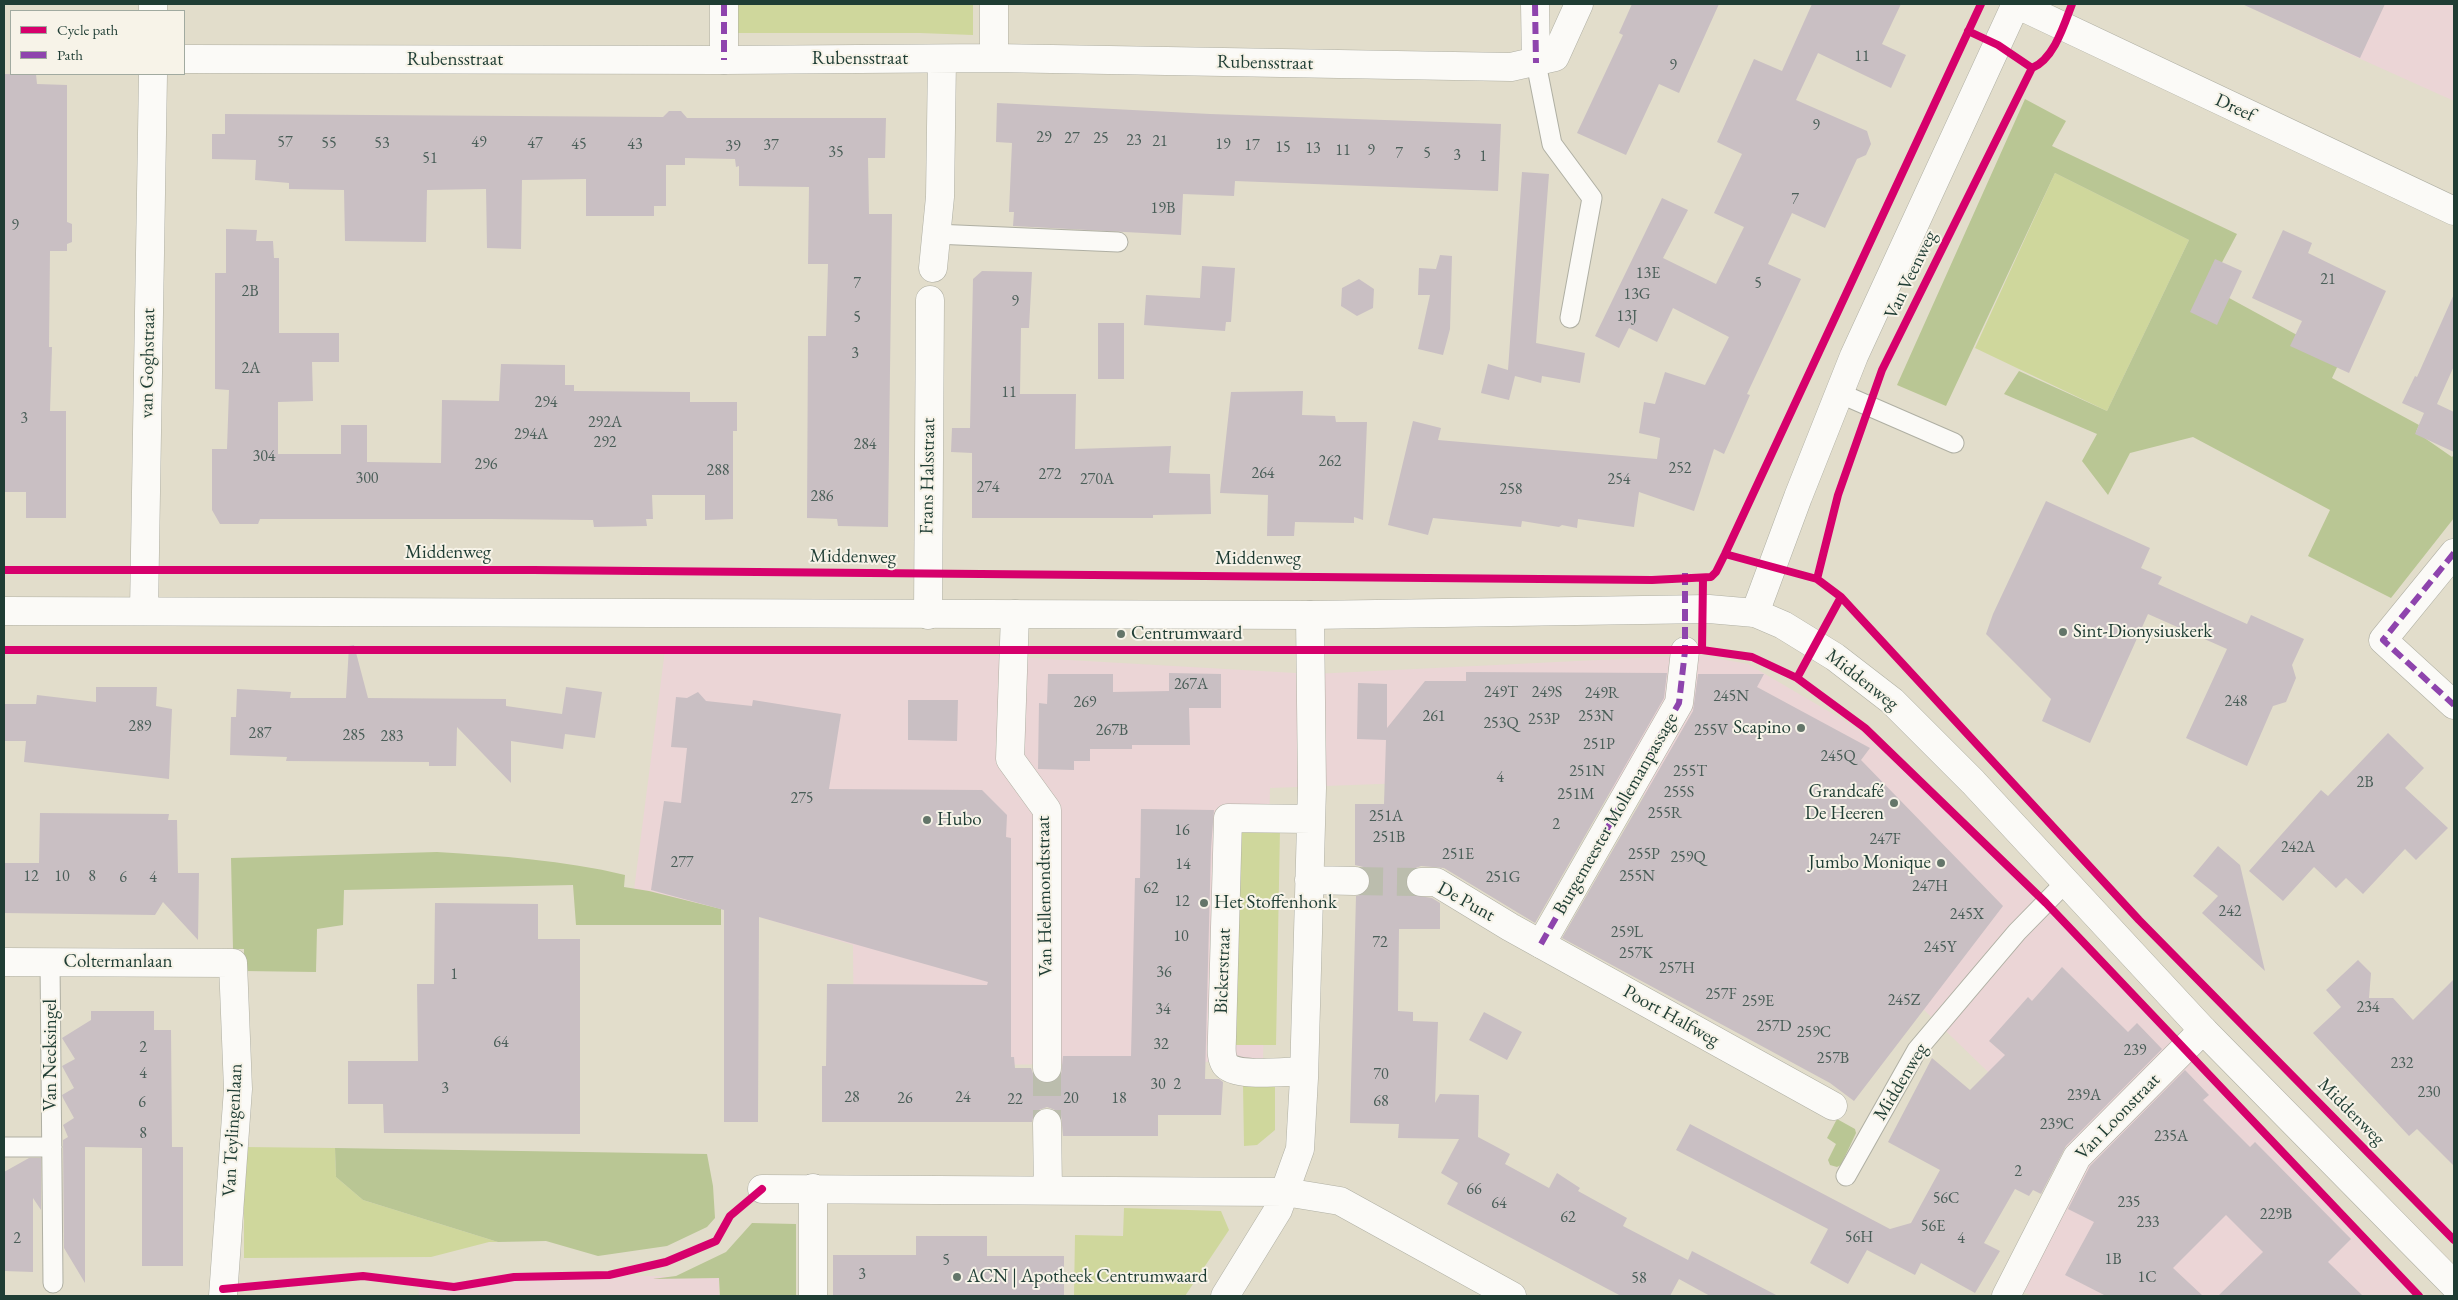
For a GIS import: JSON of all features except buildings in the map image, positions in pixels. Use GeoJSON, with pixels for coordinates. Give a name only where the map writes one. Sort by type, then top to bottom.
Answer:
{"type":"FeatureCollection","features":[{"type":"Feature","properties":{"kind":"street"},"geometry":{"type":"LineString","coordinates":[[724,4],[724,60]]}},
{"type":"Feature","properties":{"kind":"street"},"geometry":{"type":"LineString","coordinates":[[994,4],[994,58]]}},
{"type":"Feature","properties":{"kind":"street"},"geometry":{"type":"LineString","coordinates":[[1535,4],[1536,63]]}},
{"type":"Feature","properties":{"kind":"street","name":"Rubensstraat"},"geometry":{"type":"LineString","coordinates":[[185,59],[724,60],[994,58],[1511,67],[1536,63],[1555,57],[1579,4]]}},
{"type":"Feature","properties":{"kind":"street","name":"Dreef"},"geometry":{"type":"LineString","coordinates":[[2016,4],[2454,211]]}},
{"type":"Feature","properties":{"kind":"street","name":"Van Veenweg"},"geometry":{"type":"LineString","coordinates":[[1755,614],[1798,497],[1854,356],[2016,4]]}},
{"type":"Feature","properties":{"kind":"street"},"geometry":{"type":"LineString","coordinates":[[933,268],[940,197],[942,58]]}},
{"type":"Feature","properties":{"kind":"street","name":"van Goghstraat"},"geometry":{"type":"LineString","coordinates":[[144,611],[153,75]]}},
{"type":"Feature","properties":{"kind":"street","name":"Frans Halsstraat"},"geometry":{"type":"LineString","coordinates":[[928,615],[930,300]]}},
{"type":"Feature","properties":{"kind":"street"},"geometry":{"type":"LineString","coordinates":[[2454,554],[2383,640],[2454,704]]}},
{"type":"Feature","properties":{"kind":"street","name":"Middenweg"},"geometry":{"type":"LineString","coordinates":[[4,611],[1310,615],[1702,609],[1742,611],[1755,614],[1783,626],[1835,657],[1892,701],[1973,782],[2203,1030],[2454,1285]]}},
{"type":"Feature","properties":{"kind":"street","name":"Van Hellemondtstraat"},"geometry":{"type":"LineString","coordinates":[[1015,614],[1010,759],[1047,810],[1047,1068]]}},
{"type":"Feature","properties":{"kind":"street"},"geometry":{"type":"LineString","coordinates":[[1225,1296],[1278,1210],[1300,1149],[1309,875],[1310,615]]}},
{"type":"Feature","properties":{"kind":"street","name":"Burgemeester Mollemanpassage"},"geometry":{"type":"LineString","coordinates":[[1541,944],[1679,703],[1685,651]]}},
{"type":"Feature","properties":{"kind":"street","name":"Bickerstraat"},"geometry":{"type":"LineString","coordinates":[[1304,1071],[1236,1072],[1226,1065],[1223,1059],[1222,1037],[1228,818],[1310,819]]}},
{"type":"Feature","properties":{"kind":"street"},"geometry":{"type":"LineString","coordinates":[[1309,875],[1358,876]]}},
{"type":"Feature","properties":{"kind":"street","name":"De Punt"},"geometry":{"type":"LineString","coordinates":[[1421,882],[1436,882],[1510,927]]}},
{"type":"Feature","properties":{"kind":"street","name":"Poort Halfweg"},"geometry":{"type":"LineString","coordinates":[[1510,927],[1833,1106]]}},
{"type":"Feature","properties":{"kind":"street","name":"Coltermanlaan"},"geometry":{"type":"LineString","coordinates":[[4,962],[233,963]]}},
{"type":"Feature","properties":{"kind":"street","name":"Van Teylingenlaan"},"geometry":{"type":"LineString","coordinates":[[223,1296],[238,1089],[233,963]]}},
{"type":"Feature","properties":{"kind":"street","name":"Van Loonstraat"},"geometry":{"type":"LineString","coordinates":[[2007,1296],[2076,1157],[2203,1030]]}},
{"type":"Feature","properties":{"kind":"street"},"geometry":{"type":"LineString","coordinates":[[1047,1122],[1048,1190]]}},
{"type":"Feature","properties":{"kind":"street"},"geometry":{"type":"LineString","coordinates":[[813,1296],[814,1188]]}},
{"type":"Feature","properties":{"kind":"street"},"geometry":{"type":"LineString","coordinates":[[762,1189],[1284,1192],[1340,1201],[1512,1296]]}},
{"type":"Feature","properties":{"kind":"lane"},"geometry":{"type":"LineString","coordinates":[[1536,63],[1552,144],[1592,198],[1570,318]]}},
{"type":"Feature","properties":{"kind":"lane"},"geometry":{"type":"LineString","coordinates":[[935,234],[1118,242]]}},
{"type":"Feature","properties":{"kind":"lane"},"geometry":{"type":"LineString","coordinates":[[1839,393],[1954,443]]}},
{"type":"Feature","properties":{"kind":"lane","name":"Middenweg"},"geometry":{"type":"LineString","coordinates":[[1846,1176],[1917,1050],[2016,932],[2065,883]]}},
{"type":"Feature","properties":{"kind":"lane","name":"Van Necksingel"},"geometry":{"type":"LineString","coordinates":[[50,962],[53,1283]]}},
{"type":"Feature","properties":{"kind":"lane"},"geometry":{"type":"LineString","coordinates":[[4,1147],[52,1147]]}},
{"type":"Feature","properties":{"kind":"shaded area"},"geometry":{"type":"Polygon","coordinates":[[[2246,4],[2454,4],[2454,101],[2334,47],[2246,4]]]}},
{"type":"Feature","properties":{"kind":"shaded area","name":"Centrumwaard"},"geometry":{"type":"Polygon","coordinates":[[[665,650],[929,652],[1313,674],[1699,655],[1748,664],[1857,728],[2046,903],[2419,1296],[2032,1296],[2021,1291],[2076,1157],[1707,800],[1462,781],[1270,788],[1263,1061],[854,1067],[853,945],[757,916],[634,890],[665,650]]]}},
{"type":"Feature","properties":{"kind":"shaded area"},"geometry":{"type":"Polygon","coordinates":[[[609,1275],[719,1278],[719,1296],[419,1296],[418,1283],[465,1288],[514,1277],[609,1275]]]}},
{"type":"Feature","properties":{"kind":"green space"},"geometry":{"type":"Polygon","coordinates":[[[730,4],[973,4],[973,35],[920,33],[731,33],[730,4]]]}},
{"type":"Feature","properties":{"kind":"green space"},"geometry":{"type":"Polygon","coordinates":[[[2025,99],[2066,121],[2052,146],[2237,234],[2209,287],[2341,359],[2332,378],[2419,425],[2416,432],[2452,457],[2454,455],[2454,518],[2391,598],[2308,556],[2330,510],[2193,437],[2130,453],[2108,495],[2082,461],[2097,434],[2004,394],[2019,371],[2107,411],[2189,240],[2055,173],[1946,406],[1897,385],[2025,99]]]}},
{"type":"Feature","properties":{"kind":"green space"},"geometry":{"type":"Polygon","coordinates":[[[2055,173],[2189,240],[2107,411],[1975,348],[2055,173]]]}},
{"type":"Feature","properties":{"kind":"green space"},"geometry":{"type":"Polygon","coordinates":[[[1237,827],[1280,828],[1276,1045],[1232,1045],[1237,827]]]}},
{"type":"Feature","properties":{"kind":"green space"},"geometry":{"type":"Polygon","coordinates":[[[437,852],[555,862],[625,875],[624,887],[649,891],[721,909],[721,925],[576,925],[573,885],[344,890],[343,925],[317,929],[316,972],[244,971],[244,949],[233,949],[231,858],[437,852]]]}},
{"type":"Feature","properties":{"kind":"green space"},"geometry":{"type":"Polygon","coordinates":[[[1275,1083],[1275,1130],[1257,1145],[1244,1146],[1243,1084],[1275,1083]]]}},
{"type":"Feature","properties":{"kind":"green space"},"geometry":{"type":"Polygon","coordinates":[[[1837,1119],[1855,1129],[1856,1133],[1841,1165],[1837,1167],[1830,1165],[1828,1160],[1836,1144],[1827,1138],[1837,1119]]]}},
{"type":"Feature","properties":{"kind":"green space"},"geometry":{"type":"Polygon","coordinates":[[[244,1147],[335,1148],[336,1177],[363,1200],[498,1242],[489,1242],[431,1257],[244,1258],[244,1147]]]}},
{"type":"Feature","properties":{"kind":"green space"},"geometry":{"type":"Polygon","coordinates":[[[335,1148],[707,1154],[713,1186],[715,1218],[707,1227],[667,1246],[598,1256],[546,1241],[498,1242],[363,1200],[336,1177],[335,1148]]]}},
{"type":"Feature","properties":{"kind":"green space"},"geometry":{"type":"Polygon","coordinates":[[[1124,1208],[1221,1211],[1229,1230],[1185,1296],[1074,1296],[1075,1235],[1123,1236],[1124,1208]]]}},
{"type":"Feature","properties":{"kind":"green space"},"geometry":{"type":"Polygon","coordinates":[[[752,1223],[796,1224],[796,1296],[720,1296],[719,1278],[652,1279],[676,1276],[726,1252],[752,1223]]]}},
{"type":"Feature","properties":{"kind":"tunnel"},"geometry":{"type":"LineString","coordinates":[[1355,881],[1421,882]]}},
{"type":"Feature","properties":{"kind":"tunnel"},"geometry":{"type":"LineString","coordinates":[[1047,1068],[1047,1123]]}},
{"type":"Feature","properties":{"kind":"marked path"},"geometry":{"type":"LineString","coordinates":[[724,4],[724,60]]}},
{"type":"Feature","properties":{"kind":"marked path"},"geometry":{"type":"LineString","coordinates":[[1535,4],[1536,63]]}},
{"type":"Feature","properties":{"kind":"marked path"},"geometry":{"type":"LineString","coordinates":[[2454,553],[2383,640],[2454,705]]}},
{"type":"Feature","properties":{"kind":"marked path"},"geometry":{"type":"LineString","coordinates":[[1541,944],[1679,703],[1685,651],[1685,567]]}},
{"type":"Feature","properties":{"kind":"cycle path"},"geometry":{"type":"LineString","coordinates":[[4,570],[533,570],[1652,580],[1711,577],[1716,572],[1725,554],[1981,4]]}},
{"type":"Feature","properties":{"kind":"cycle path"},"geometry":{"type":"LineString","coordinates":[[1817,579],[1838,495],[1882,370],[2032,68],[2040,64],[2052,49],[2062,31],[2072,4]]}},
{"type":"Feature","properties":{"kind":"cycle path"},"geometry":{"type":"LineString","coordinates":[[1968,31],[1998,45],[2032,68]]}},
{"type":"Feature","properties":{"kind":"cycle path"},"geometry":{"type":"LineString","coordinates":[[1725,554],[1817,579],[1841,597],[2139,920],[2454,1240]]}},
{"type":"Feature","properties":{"kind":"cycle path"},"geometry":{"type":"LineString","coordinates":[[1702,650],[1703,579]]}},
{"type":"Feature","properties":{"kind":"cycle path"},"geometry":{"type":"LineString","coordinates":[[1797,678],[1841,597]]}},
{"type":"Feature","properties":{"kind":"cycle path"},"geometry":{"type":"LineString","coordinates":[[4,650],[1702,650],[1752,657],[1797,678],[1865,728],[2046,903],[2419,1296]]}},
{"type":"Feature","properties":{"kind":"cycle path"},"geometry":{"type":"LineString","coordinates":[[223,1289],[363,1276],[454,1287],[514,1277],[609,1275],[666,1262],[716,1241],[730,1216],[762,1189]]}},
{"type":"Feature","properties":{"kind":"place","name":"Sint-Dionysiuskerk"},"geometry":{"type":"Point","coordinates":[2063,632]}},
{"type":"Feature","properties":{"kind":"place","name":"Centrumwaard"},"geometry":{"type":"Point","coordinates":[1121,634]}},
{"type":"Feature","properties":{"kind":"place","name":"Scapino"},"geometry":{"type":"Point","coordinates":[1801,728]}},
{"type":"Feature","properties":{"kind":"place","name":"Grandcafé De Heeren"},"geometry":{"type":"Point","coordinates":[1894,803]}},
{"type":"Feature","properties":{"kind":"place","name":"Hubo"},"geometry":{"type":"Point","coordinates":[927,820]}},
{"type":"Feature","properties":{"kind":"place","name":"Jumbo Monique"},"geometry":{"type":"Point","coordinates":[1941,863]}},
{"type":"Feature","properties":{"kind":"place","name":"Het Stoffenhonk"},"geometry":{"type":"Point","coordinates":[1204,903]}},
{"type":"Feature","properties":{"kind":"place","name":"ACN | Apotheek Centrumwaard"},"geometry":{"type":"Point","coordinates":[957,1277]}}]}
